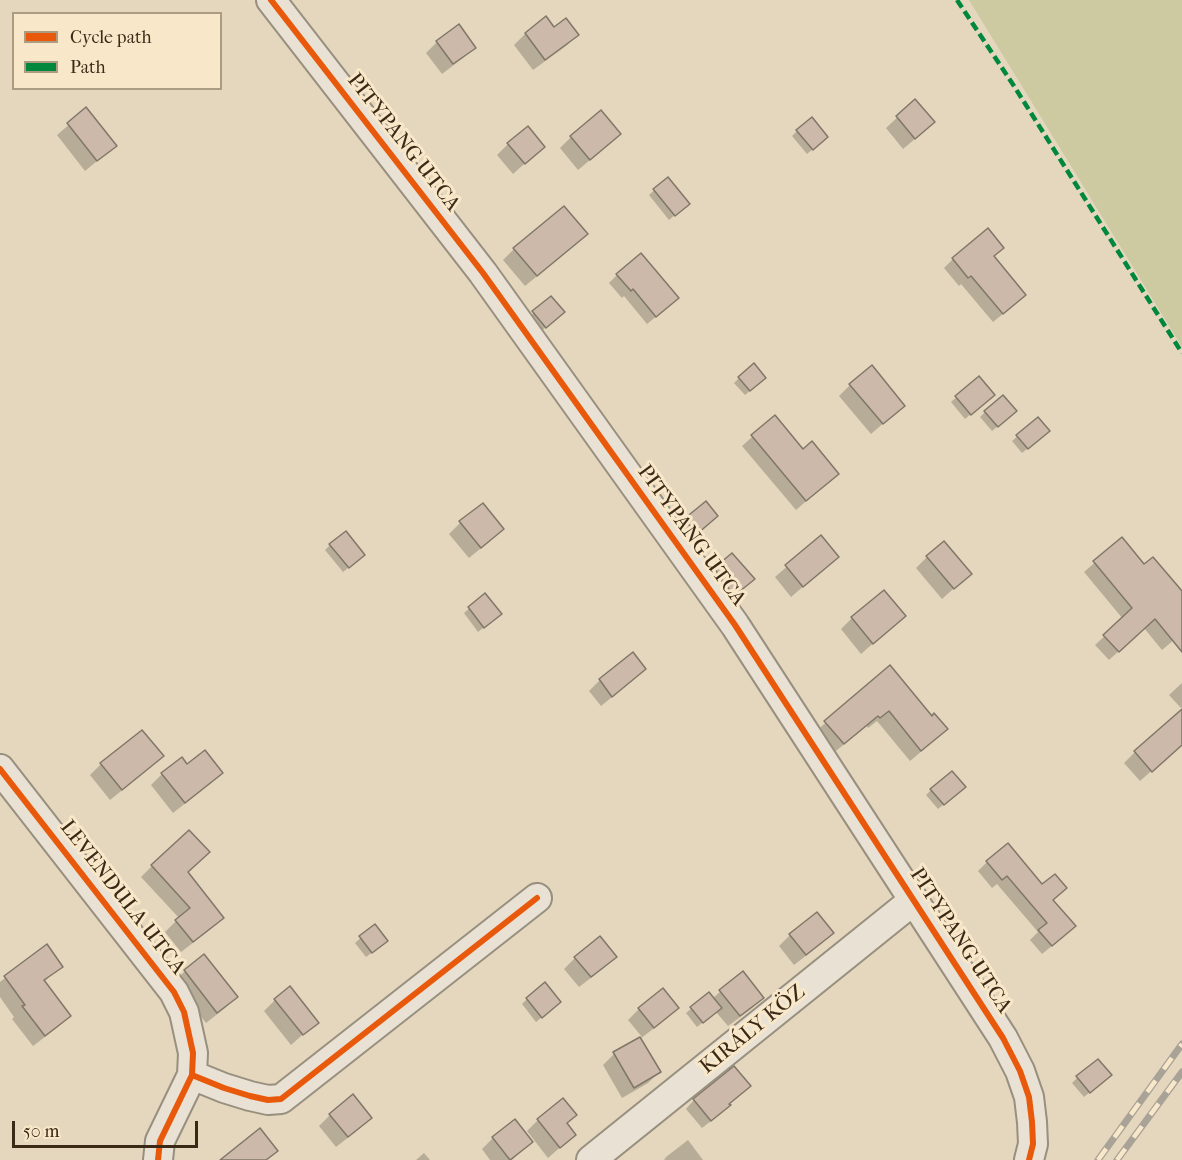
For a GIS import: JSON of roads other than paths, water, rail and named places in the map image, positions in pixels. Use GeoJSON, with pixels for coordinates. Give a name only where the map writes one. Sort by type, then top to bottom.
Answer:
{"type":"FeatureCollection","features":[{"type":"Feature","properties":{"kind":"street","name":"PITYPANG UTCA"},"geometry":{"type":"LineString","coordinates":[[271,0],[483,273],[721,606],[914,900],[1003,1038],[1020,1071],[1029,1097],[1032,1122],[1033,1144],[1029,1160]]}},
{"type":"Feature","properties":{"kind":"street","name":"LEVENDULA UTCA"},"geometry":{"type":"LineString","coordinates":[[0,769],[174,992],[184,1012],[193,1053],[192,1075],[160,1141],[158,1160]]}},
{"type":"Feature","properties":{"kind":"street"},"geometry":{"type":"LineString","coordinates":[[192,1075],[250,1096],[268,1100],[281,1099],[537,898]]}},
{"type":"Feature","properties":{"kind":"street","name":"KIRÁLY KÖZ"},"geometry":{"type":"LineString","coordinates":[[591,1160],[914,900]]}},
{"type":"Feature","properties":{"kind":"railway"},"geometry":{"type":"LineString","coordinates":[[1098,1160],[1182,1044]]}},
{"type":"Feature","properties":{"kind":"railway"},"geometry":{"type":"LineString","coordinates":[[1117,1160],[1182,1072]]}}]}
